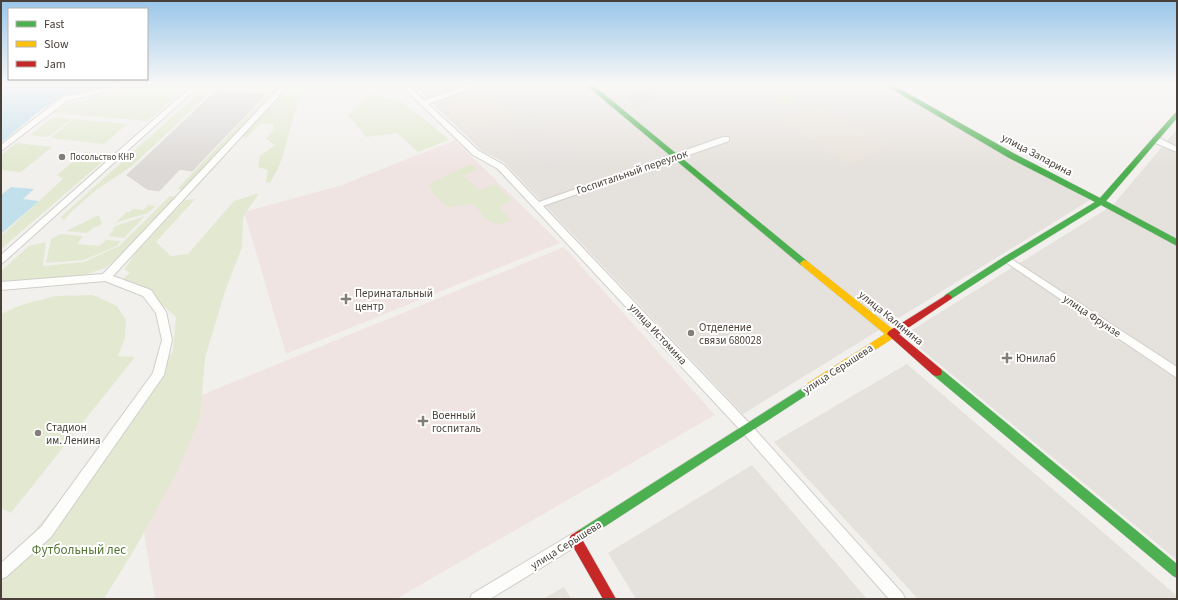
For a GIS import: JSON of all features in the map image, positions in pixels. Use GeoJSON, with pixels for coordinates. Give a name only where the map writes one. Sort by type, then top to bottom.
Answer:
{"type":"FeatureCollection","features":[{"type":"Feature","properties":{"kind":"main road","name":"улица Калинина"},"geometry":{"type":"LineString","coordinates":[[623,113],[750,220],[892,334],[1177,572]]}},
{"type":"Feature","properties":{"kind":"main road","name":"улица Запарина"},"geometry":{"type":"LineString","coordinates":[[937,113],[1012,156],[1177,243]]}},
{"type":"Feature","properties":{"kind":"main road","name":"улица Серышева"},"geometry":{"type":"LineString","coordinates":[[575,539],[747,429],[1007,259],[1101,202],[1177,114]]}},
{"type":"Feature","properties":{"kind":"main road"},"geometry":{"type":"LineString","coordinates":[[575,539],[610,599]]}},
{"type":"Feature","properties":{"kind":"street"},"geometry":{"type":"LineString","coordinates":[[1,149],[47,113]]}},
{"type":"Feature","properties":{"kind":"street"},"geometry":{"type":"LineString","coordinates":[[1,260],[166,113]]}},
{"type":"Feature","properties":{"kind":"street"},"geometry":{"type":"LineString","coordinates":[[106,277],[260,113]]}},
{"type":"Feature","properties":{"kind":"street","name":"улица Истомина"},"geometry":{"type":"LineString","coordinates":[[434,113],[476,153],[501,166],[747,429],[898,599]]}},
{"type":"Feature","properties":{"kind":"street","name":"Госпитальный переулок"},"geometry":{"type":"LineString","coordinates":[[538,205],[726,139]]}},
{"type":"Feature","properties":{"kind":"street"},"geometry":{"type":"LineString","coordinates":[[1156,140],[1177,150]]}},
{"type":"Feature","properties":{"kind":"street","name":"улица Фрунзе"},"geometry":{"type":"LineString","coordinates":[[1007,259],[1177,373]]}},
{"type":"Feature","properties":{"kind":"street"},"geometry":{"type":"LineString","coordinates":[[1,286],[106,277],[147,293],[161,312],[167,340],[158,376],[46,532],[1,572]]}},
{"type":"Feature","properties":{"kind":"street","name":"улица Серышева"},"geometry":{"type":"LineString","coordinates":[[477,599],[575,539]]}},
{"type":"Feature","properties":{"kind":"shaded area"},"geometry":{"type":"Polygon","coordinates":[[[443,113],[936,113],[1090,200],[743,414],[504,162],[482,151],[443,113]]]}},
{"type":"Feature","properties":{"kind":"shaded area"},"geometry":{"type":"Polygon","coordinates":[[[449,113],[514,114],[468,131],[449,113]]]}},
{"type":"Feature","properties":{"kind":"shaded area"},"geometry":{"type":"Polygon","coordinates":[[[798,113],[829,113],[890,146],[849,165],[779,119],[798,113]]]}},
{"type":"Feature","properties":{"kind":"shaded area"},"geometry":{"type":"Polygon","coordinates":[[[535,118],[583,155],[545,171],[504,131],[535,118]]]}},
{"type":"Feature","properties":{"kind":"shaded area"},"geometry":{"type":"Polygon","coordinates":[[[1177,129],[1177,560],[904,335],[1113,205],[1177,129]]]}},
{"type":"Feature","properties":{"kind":"shaded area","name":"Перинатальный центр"},"geometry":{"type":"Polygon","coordinates":[[[455,140],[560,243],[286,354],[244,212],[342,185],[455,140]]]}},
{"type":"Feature","properties":{"kind":"shaded area","name":"Военный госпиталь"},"geometry":{"type":"Polygon","coordinates":[[[564,247],[715,415],[396,599],[155,599],[126,426],[564,247]]]}},
{"type":"Feature","properties":{"kind":"shaded area"},"geometry":{"type":"Polygon","coordinates":[[[907,364],[1177,596],[1177,599],[918,599],[774,442],[907,364]]]}},
{"type":"Feature","properties":{"kind":"shaded area"},"geometry":{"type":"Polygon","coordinates":[[[752,465],[867,599],[636,599],[608,553],[752,465]]]}},
{"type":"Feature","properties":{"kind":"shaded area"},"geometry":{"type":"Polygon","coordinates":[[[564,587],[571,599],[543,599],[564,587]]]}},
{"type":"Feature","properties":{"kind":"green space"},"geometry":{"type":"Polygon","coordinates":[[[53,113],[157,113],[148,121],[53,113]]]}},
{"type":"Feature","properties":{"kind":"green space"},"geometry":{"type":"Polygon","coordinates":[[[176,113],[188,113],[132,166],[96,190],[64,220],[61,217],[176,113]]]}},
{"type":"Feature","properties":{"kind":"green space"},"geometry":{"type":"Polygon","coordinates":[[[250,113],[256,113],[187,186],[182,190],[178,189],[250,113]]]}},
{"type":"Feature","properties":{"kind":"green space"},"geometry":{"type":"Polygon","coordinates":[[[265,113],[295,113],[282,159],[270,183],[266,182],[268,170],[258,167],[260,156],[275,145],[266,139],[273,130],[273,124],[260,124],[246,138],[242,136],[265,113]]]}},
{"type":"Feature","properties":{"kind":"green space"},"geometry":{"type":"Polygon","coordinates":[[[350,113],[416,113],[449,140],[418,152],[397,133],[366,137],[348,115],[350,113]]]}},
{"type":"Feature","properties":{"kind":"green space"},"geometry":{"type":"Polygon","coordinates":[[[53,117],[72,119],[48,137],[30,135],[53,117]]]}},
{"type":"Feature","properties":{"kind":"green space"},"geometry":{"type":"Polygon","coordinates":[[[74,119],[127,124],[104,144],[50,138],[74,119]]]}},
{"type":"Feature","properties":{"kind":"green space"},"geometry":{"type":"Polygon","coordinates":[[[16,143],[52,147],[21,172],[1,170],[1,155],[16,143]]]}},
{"type":"Feature","properties":{"kind":"green space"},"geometry":{"type":"Polygon","coordinates":[[[85,152],[110,155],[1,249],[1,236],[63,179],[57,175],[85,152]]]}},
{"type":"Feature","properties":{"kind":"green space"},"geometry":{"type":"Polygon","coordinates":[[[471,164],[477,169],[464,176],[479,190],[495,184],[512,200],[500,207],[511,220],[499,225],[485,219],[474,204],[448,207],[433,194],[429,185],[471,164]]]}},
{"type":"Feature","properties":{"kind":"green space","name":"Футбольный лес"},"geometry":{"type":"Polygon","coordinates":[[[259,193],[243,217],[242,247],[225,291],[205,358],[200,418],[177,472],[137,545],[104,599],[1,599],[1,572],[68,490],[173,351],[176,317],[158,301],[117,285],[130,272],[124,270],[137,251],[185,200],[195,199],[156,242],[171,256],[188,254],[234,201],[259,193]]]}},
{"type":"Feature","properties":{"kind":"green space"},"geometry":{"type":"Polygon","coordinates":[[[170,196],[177,197],[119,257],[105,268],[84,275],[1,282],[1,271],[29,246],[46,242],[43,266],[84,262],[119,246],[170,196]]]}},
{"type":"Feature","properties":{"kind":"green space"},"geometry":{"type":"Polygon","coordinates":[[[148,205],[155,206],[148,213],[115,223],[127,212],[130,212],[133,209],[143,210],[148,205]]]}},
{"type":"Feature","properties":{"kind":"green space"},"geometry":{"type":"Polygon","coordinates":[[[99,215],[102,224],[93,228],[87,233],[66,231],[99,215]]]}},
{"type":"Feature","properties":{"kind":"green space"},"geometry":{"type":"Polygon","coordinates":[[[145,216],[124,238],[108,236],[114,230],[112,230],[115,226],[145,216]]]}},
{"type":"Feature","properties":{"kind":"green space"},"geometry":{"type":"Polygon","coordinates":[[[60,234],[83,236],[77,244],[99,246],[106,240],[121,241],[117,246],[84,260],[46,263],[51,239],[60,234]]]}},
{"type":"Feature","properties":{"kind":"green space","name":"Стадион им. Ленина"},"geometry":{"type":"Polygon","coordinates":[[[93,295],[117,306],[126,320],[125,338],[118,356],[135,357],[11,513],[1,508],[1,314],[21,305],[55,296],[93,295]]]}},
{"type":"Feature","properties":{"kind":"water"},"geometry":{"type":"Polygon","coordinates":[[[1,113],[36,113],[35,114],[1,143],[1,113]]]}},
{"type":"Feature","properties":{"kind":"water"},"geometry":{"type":"Polygon","coordinates":[[[11,187],[34,189],[23,199],[39,201],[1,234],[1,195],[11,187]]]}},
{"type":"Feature","properties":{"kind":"building"},"geometry":{"type":"Polygon","coordinates":[[[193,113],[248,113],[192,171],[180,169],[159,191],[147,189],[127,175],[193,113]]]}},
{"type":"Feature","properties":{"kind":"traffic: fast"},"geometry":{"type":"LineString","coordinates":[[623,113],[804,263]]}},
{"type":"Feature","properties":{"kind":"traffic: fast"},"geometry":{"type":"LineString","coordinates":[[937,113],[1012,156],[1101,202]]}},
{"type":"Feature","properties":{"kind":"traffic: fast"},"geometry":{"type":"LineString","coordinates":[[948,297],[1101,202],[1177,114]]}},
{"type":"Feature","properties":{"kind":"traffic: fast"},"geometry":{"type":"LineString","coordinates":[[1101,202],[1177,243]]}},
{"type":"Feature","properties":{"kind":"traffic: fast"},"geometry":{"type":"LineString","coordinates":[[937,372],[1177,572]]}},
{"type":"Feature","properties":{"kind":"traffic: fast"},"geometry":{"type":"LineString","coordinates":[[580,536],[812,386]]}},
{"type":"Feature","properties":{"kind":"traffic: slow"},"geometry":{"type":"LineString","coordinates":[[804,263],[892,334],[812,386]]}},
{"type":"Feature","properties":{"kind":"traffic: jam"},"geometry":{"type":"LineString","coordinates":[[937,372],[892,334],[948,297]]}},
{"type":"Feature","properties":{"kind":"traffic: jam"},"geometry":{"type":"LineString","coordinates":[[580,536],[575,539],[610,599]]}},
{"type":"Feature","properties":{"kind":"place","name":"Посольство КНР"},"geometry":{"type":"Point","coordinates":[62,157]}},
{"type":"Feature","properties":{"kind":"place","name":"Перинатальный центр"},"geometry":{"type":"Point","coordinates":[346,299]}},
{"type":"Feature","properties":{"kind":"place","name":"Отделение связи 680028"},"geometry":{"type":"Point","coordinates":[691,333]}},
{"type":"Feature","properties":{"kind":"place","name":"Юнилаб"},"geometry":{"type":"Point","coordinates":[1007,358]}},
{"type":"Feature","properties":{"kind":"place","name":"Военный госпиталь"},"geometry":{"type":"Point","coordinates":[423,421]}},
{"type":"Feature","properties":{"kind":"place","name":"Стадион им. Ленина"},"geometry":{"type":"Point","coordinates":[38,433]}}]}
